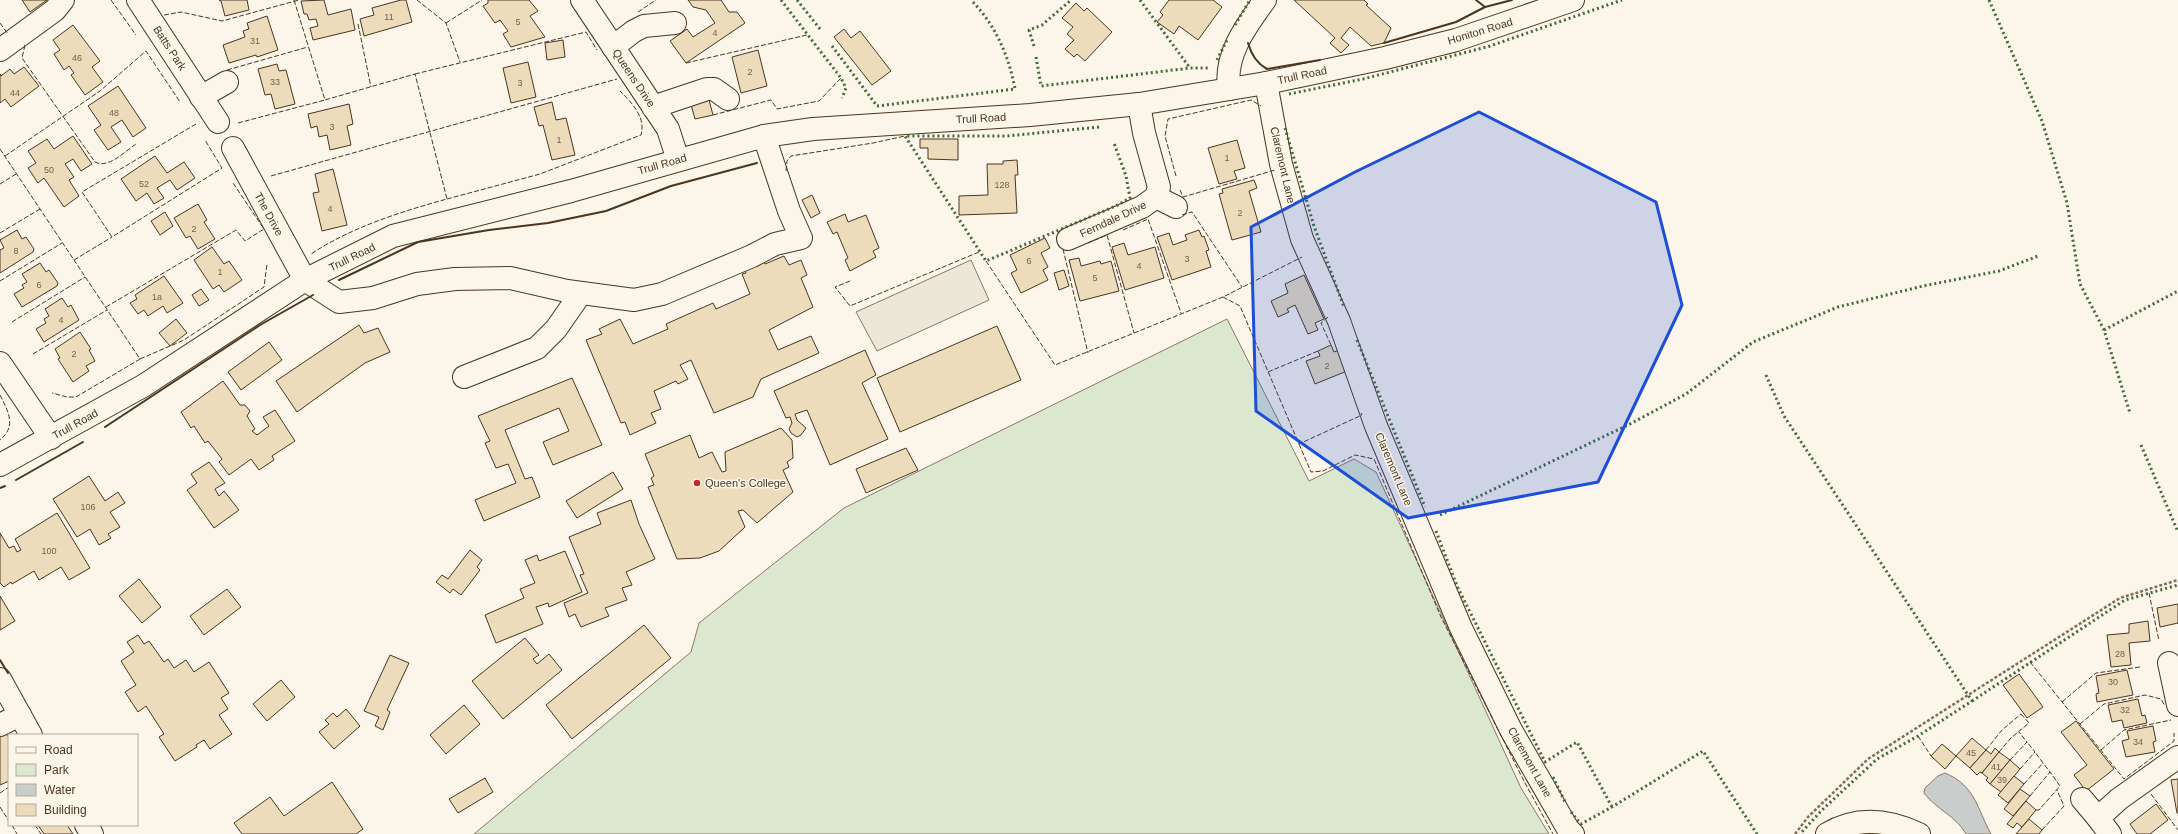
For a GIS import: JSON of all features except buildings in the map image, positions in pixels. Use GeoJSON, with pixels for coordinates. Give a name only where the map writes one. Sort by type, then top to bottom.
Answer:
{"type":"FeatureCollection","features":[{"type":"Feature","properties":{"kind":"street"},"geometry":{"type":"LineString","coordinates":[[0,50],[55,10],[63,0]]}},
{"type":"Feature","properties":{"kind":"street","name":"Batts Park"},"geometry":{"type":"LineString","coordinates":[[138,0],[218,122]]}},
{"type":"Feature","properties":{"kind":"street","name":"Queens Drive"},"geometry":{"type":"LineString","coordinates":[[582,0],[668,129],[678,160]]}},
{"type":"Feature","properties":{"kind":"street"},"geometry":{"type":"LineString","coordinates":[[1229,89],[1229,65],[1237,42],[1264,0]]}},
{"type":"Feature","properties":{"kind":"street","name":"Honiton Road"},"geometry":{"type":"LineString","coordinates":[[1385,58],[1456,40],[1573,0]]}},
{"type":"Feature","properties":{"kind":"street"},"geometry":{"type":"LineString","coordinates":[[613,48],[634,31],[644,26],[675,23]]}},
{"type":"Feature","properties":{"kind":"street","name":"Trull Road"},"geometry":{"type":"LineString","coordinates":[[0,465],[143,386],[305,280],[393,236],[571,190],[764,136],[813,129],[1030,115],[1139,104],[1266,83],[1385,58]]}},
{"type":"Feature","properties":{"kind":"street"},"geometry":{"type":"LineString","coordinates":[[201,97],[227,82]]}},
{"type":"Feature","properties":{"kind":"street","name":"Claremont Lane"},"geometry":{"type":"LineString","coordinates":[[1266,83],[1281,164],[1302,239],[1339,321],[1376,426],[1461,628],[1511,730],[1568,829],[1574,834]]}},
{"type":"Feature","properties":{"kind":"street"},"geometry":{"type":"LineString","coordinates":[[653,107],[707,89],[714,89],[728,100]]}},
{"type":"Feature","properties":{"kind":"street","name":"Ferndale Drive"},"geometry":{"type":"LineString","coordinates":[[1068,239],[1142,208],[1156,197],[1160,187],[1144,133],[1139,104]]}},
{"type":"Feature","properties":{"kind":"street"},"geometry":{"type":"LineString","coordinates":[[305,280],[339,302],[373,298],[417,284],[455,279],[510,278],[581,293],[634,300],[662,294],[752,256],[775,244],[801,238],[789,211],[764,136]]}},
{"type":"Feature","properties":{"kind":"street","name":"The Drive"},"geometry":{"type":"LineString","coordinates":[[233,148],[305,280]]}},
{"type":"Feature","properties":{"kind":"street","name":"Ferndale Drive"},"geometry":{"type":"LineString","coordinates":[[1156,197],[1176,207]]}},
{"type":"Feature","properties":{"kind":"street"},"geometry":{"type":"LineString","coordinates":[[464,377],[537,348],[556,329],[581,293]]}},
{"type":"Feature","properties":{"kind":"street"},"geometry":{"type":"LineString","coordinates":[[0,363],[51,438]]}},
{"type":"Feature","properties":{"kind":"street"},"geometry":{"type":"LineString","coordinates":[[2170,663],[2178,705]]}},
{"type":"Feature","properties":{"kind":"street"},"geometry":{"type":"LineString","coordinates":[[0,679],[30,734]]}},
{"type":"Feature","properties":{"kind":"street"},"geometry":{"type":"LineString","coordinates":[[0,725],[20,715]]}},
{"type":"Feature","properties":{"kind":"street"},"geometry":{"type":"LineString","coordinates":[[2082,799],[2104,826],[2119,799],[2178,757]]}},
{"type":"Feature","properties":{"kind":"street"},"geometry":{"type":"LineString","coordinates":[[1827,834],[1836,829],[1861,821],[1884,822],[1919,834]]}},
{"type":"Feature","properties":{"kind":"path"},"geometry":{"type":"LineString","coordinates":[[1795,834],[1808,818],[1868,759],[2120,598],[2178,580]]}},
{"type":"Feature","properties":{"kind":"highlighted area"},"geometry":{"type":"Polygon","coordinates":[[[1479,112],[1656,202],[1682,305],[1598,482],[1408,518],[1256,411],[1251,227],[1355,172],[1479,112]]]}},
{"type":"Feature","properties":{"kind":"green space"},"geometry":{"type":"Polygon","coordinates":[[[1227,319],[1309,481],[1354,459],[1376,472],[1521,788],[1549,834],[474,834],[691,652],[699,623],[844,508],[1227,319]]]}},
{"type":"Feature","properties":{"kind":"shaded area"},"geometry":{"type":"Polygon","coordinates":[[[971,260],[989,300],[877,351],[856,312],[971,260]]]}},
{"type":"Feature","properties":{"kind":"water"},"geometry":{"type":"Polygon","coordinates":[[[1945,773],[1963,784],[1969,791],[1991,834],[1966,834],[1957,822],[1929,799],[1924,793],[1925,788],[1938,776],[1945,773]]]}},
{"type":"Feature","properties":{"kind":"hedge"},"geometry":{"type":"LineString","coordinates":[[781,0],[841,78],[846,88],[842,98]]}},
{"type":"Feature","properties":{"kind":"hedge"},"geometry":{"type":"LineString","coordinates":[[797,0],[820,29]]}},
{"type":"Feature","properties":{"kind":"hedge"},"geometry":{"type":"LineString","coordinates":[[832,46],[877,106],[1015,89],[1009,65],[1000,41],[980,9],[971,0]]}},
{"type":"Feature","properties":{"kind":"hedge"},"geometry":{"type":"LineString","coordinates":[[1034,46],[1029,30],[1042,25],[1071,0]]}},
{"type":"Feature","properties":{"kind":"hedge"},"geometry":{"type":"LineString","coordinates":[[1140,0],[1190,68],[1209,68]]}},
{"type":"Feature","properties":{"kind":"hedge"},"geometry":{"type":"LineString","coordinates":[[1235,25],[1250,0]]}},
{"type":"Feature","properties":{"kind":"hedge"},"geometry":{"type":"LineString","coordinates":[[1289,94],[1363,79],[1490,46],[1622,0]]}},
{"type":"Feature","properties":{"kind":"hedge"},"geometry":{"type":"LineString","coordinates":[[1989,0],[2042,121],[2067,203],[2080,284],[2104,330],[2130,413]]}},
{"type":"Feature","properties":{"kind":"hedge"},"geometry":{"type":"LineString","coordinates":[[1217,60],[1228,38]]}},
{"type":"Feature","properties":{"kind":"hedge"},"geometry":{"type":"LineString","coordinates":[[1036,57],[1041,86],[1190,68]]}},
{"type":"Feature","properties":{"kind":"hedge"},"geometry":{"type":"LineString","coordinates":[[1099,127],[1007,136],[905,136],[986,261],[1118,205],[1130,198],[1126,176],[1114,143]]}},
{"type":"Feature","properties":{"kind":"hedge"},"geometry":{"type":"LineString","coordinates":[[1285,128],[1314,226],[1344,307]]}},
{"type":"Feature","properties":{"kind":"hedge"},"geometry":{"type":"LineString","coordinates":[[1440,515],[1630,424],[1686,394],[1753,342],[1838,307],[1923,286],[1999,271],[2038,256]]}},
{"type":"Feature","properties":{"kind":"hedge"},"geometry":{"type":"LineString","coordinates":[[2104,330],[2178,291]]}},
{"type":"Feature","properties":{"kind":"hedge"},"geometry":{"type":"LineString","coordinates":[[1357,340],[1425,507]]}},
{"type":"Feature","properties":{"kind":"hedge"},"geometry":{"type":"LineString","coordinates":[[1766,375],[1784,416],[1972,701],[1918,736],[1877,759],[1822,810],[1800,834]]}},
{"type":"Feature","properties":{"kind":"hedge"},"geometry":{"type":"LineString","coordinates":[[2141,445],[2178,532]]}},
{"type":"Feature","properties":{"kind":"hedge"},"geometry":{"type":"LineString","coordinates":[[1436,531],[1457,586],[1545,762],[1577,742],[1612,807]]}},
{"type":"Feature","properties":{"kind":"hedge"},"geometry":{"type":"LineString","coordinates":[[1972,701],[2125,600],[2178,585]]}},
{"type":"Feature","properties":{"kind":"hedge"},"geometry":{"type":"LineString","coordinates":[[1571,812],[1581,824],[1612,807],[1703,751],[1757,834]]}},
{"type":"Feature","properties":{"kind":"hedge"},"geometry":{"type":"LineString","coordinates":[[1553,777],[1566,804]]}},
{"type":"Feature","properties":{"kind":"fence"},"geometry":{"type":"LineString","coordinates":[[111,0],[136,35]]}},
{"type":"Feature","properties":{"kind":"fence"},"geometry":{"type":"LineString","coordinates":[[294,0],[325,100],[415,74],[447,199],[377,221],[343,236],[311,254]]}},
{"type":"Feature","properties":{"kind":"fence"},"geometry":{"type":"LineString","coordinates":[[164,15],[181,12],[222,21],[299,0]]}},
{"type":"Feature","properties":{"kind":"fence"},"geometry":{"type":"LineString","coordinates":[[417,0],[446,23],[460,62]]}},
{"type":"Feature","properties":{"kind":"fence"},"geometry":{"type":"LineString","coordinates":[[446,23],[482,0]]}},
{"type":"Feature","properties":{"kind":"fence"},"geometry":{"type":"LineString","coordinates":[[638,12],[656,0]]}},
{"type":"Feature","properties":{"kind":"fence"},"geometry":{"type":"LineString","coordinates":[[0,23],[8,34]]}},
{"type":"Feature","properties":{"kind":"fence"},"geometry":{"type":"LineString","coordinates":[[358,24],[371,87]]}},
{"type":"Feature","properties":{"kind":"fence"},"geometry":{"type":"LineString","coordinates":[[415,74],[586,32],[597,50]]}},
{"type":"Feature","properties":{"kind":"fence"},"geometry":{"type":"LineString","coordinates":[[686,63],[807,35]]}},
{"type":"Feature","properties":{"kind":"fence"},"geometry":{"type":"LineString","coordinates":[[25,45],[22,58],[95,162],[100,164],[111,161],[122,155],[136,144]]}},
{"type":"Feature","properties":{"kind":"fence"},"geometry":{"type":"LineString","coordinates":[[227,70],[308,47]]}},
{"type":"Feature","properties":{"kind":"fence"},"geometry":{"type":"LineString","coordinates":[[5,156],[100,91],[146,51],[180,102]]}},
{"type":"Feature","properties":{"kind":"fence"},"geometry":{"type":"LineString","coordinates":[[713,115],[771,100],[777,109],[819,101],[841,78]]}},
{"type":"Feature","properties":{"kind":"fence"},"geometry":{"type":"LineString","coordinates":[[271,176],[617,79]]}},
{"type":"Feature","properties":{"kind":"fence"},"geometry":{"type":"LineString","coordinates":[[447,199],[540,174],[641,135],[642,122],[640,116],[633,105],[620,91]]}},
{"type":"Feature","properties":{"kind":"fence"},"geometry":{"type":"LineString","coordinates":[[238,123],[325,100]]}},
{"type":"Feature","properties":{"kind":"fence"},"geometry":{"type":"LineString","coordinates":[[1176,176],[1165,136],[1168,119],[1251,100],[1261,106]]}},
{"type":"Feature","properties":{"kind":"fence"},"geometry":{"type":"LineString","coordinates":[[196,124],[82,192],[112,237],[222,168],[205,140]]}},
{"type":"Feature","properties":{"kind":"fence"},"geometry":{"type":"LineString","coordinates":[[786,171],[787,161],[791,156],[873,143],[905,136]]}},
{"type":"Feature","properties":{"kind":"fence"},"geometry":{"type":"LineString","coordinates":[[0,149],[140,359],[76,397],[67,397],[52,393]]}},
{"type":"Feature","properties":{"kind":"fence"},"geometry":{"type":"LineString","coordinates":[[1180,190],[1183,197],[1275,170]]}},
{"type":"Feature","properties":{"kind":"fence"},"geometry":{"type":"LineString","coordinates":[[0,184],[16,174]]}},
{"type":"Feature","properties":{"kind":"fence"},"geometry":{"type":"LineString","coordinates":[[106,307],[236,230],[245,241],[264,229],[233,183]]}},
{"type":"Feature","properties":{"kind":"fence"},"geometry":{"type":"LineString","coordinates":[[0,233],[40,209]]}},
{"type":"Feature","properties":{"kind":"fence"},"geometry":{"type":"LineString","coordinates":[[1182,215],[1192,212],[1242,287]]}},
{"type":"Feature","properties":{"kind":"fence"},"geometry":{"type":"LineString","coordinates":[[1123,230],[1148,219],[1181,313]]}},
{"type":"Feature","properties":{"kind":"fence"},"geometry":{"type":"LineString","coordinates":[[1088,243],[1107,235],[1134,333]]}},
{"type":"Feature","properties":{"kind":"fence"},"geometry":{"type":"LineString","coordinates":[[74,260],[112,237]]}},
{"type":"Feature","properties":{"kind":"fence"},"geometry":{"type":"LineString","coordinates":[[0,281],[62,243]]}},
{"type":"Feature","properties":{"kind":"fence"},"geometry":{"type":"LineString","coordinates":[[1063,249],[1088,353]]}},
{"type":"Feature","properties":{"kind":"fence"},"geometry":{"type":"LineString","coordinates":[[850,281],[835,287],[850,306],[979,252]]}},
{"type":"Feature","properties":{"kind":"fence"},"geometry":{"type":"LineString","coordinates":[[986,261],[1055,365],[1223,297],[1302,257]]}},
{"type":"Feature","properties":{"kind":"fence"},"geometry":{"type":"LineString","coordinates":[[140,359],[184,340],[264,287],[267,264]]}},
{"type":"Feature","properties":{"kind":"fence"},"geometry":{"type":"LineString","coordinates":[[12,322],[85,277]]}},
{"type":"Feature","properties":{"kind":"fence"},"geometry":{"type":"LineString","coordinates":[[1223,297],[1240,306],[1299,444],[1362,415],[1361,413]]}},
{"type":"Feature","properties":{"kind":"fence"},"geometry":{"type":"LineString","coordinates":[[33,354],[107,310]]}},
{"type":"Feature","properties":{"kind":"fence"},"geometry":{"type":"LineString","coordinates":[[1328,317],[1321,323],[1331,345]]}},
{"type":"Feature","properties":{"kind":"fence"},"geometry":{"type":"LineString","coordinates":[[1268,372],[1318,351]]}},
{"type":"Feature","properties":{"kind":"fence"},"geometry":{"type":"LineString","coordinates":[[0,395],[6,407],[10,424],[5,435],[0,440]]}},
{"type":"Feature","properties":{"kind":"fence"},"geometry":{"type":"LineString","coordinates":[[1299,444],[1311,472],[1323,471],[1355,455],[1374,459],[1441,617],[1525,783],[1553,834]]}},
{"type":"Feature","properties":{"kind":"fence"},"geometry":{"type":"LineString","coordinates":[[2149,593],[2159,641]]}},
{"type":"Feature","properties":{"kind":"fence"},"geometry":{"type":"LineString","coordinates":[[2030,662],[2124,779],[2174,741],[2174,733]]}},
{"type":"Feature","properties":{"kind":"fence"},"geometry":{"type":"LineString","coordinates":[[2062,702],[2096,673],[2140,667]]}},
{"type":"Feature","properties":{"kind":"fence"},"geometry":{"type":"LineString","coordinates":[[2080,724],[2104,704],[2145,695],[2161,699],[2165,706]]}},
{"type":"Feature","properties":{"kind":"fence"},"geometry":{"type":"LineString","coordinates":[[1986,750],[2002,730],[2021,714]]}},
{"type":"Feature","properties":{"kind":"fence"},"geometry":{"type":"LineString","coordinates":[[1999,752],[2011,738],[2029,723],[2021,714]]}},
{"type":"Feature","properties":{"kind":"fence"},"geometry":{"type":"LineString","coordinates":[[2101,750],[2124,730],[2171,720]]}},
{"type":"Feature","properties":{"kind":"fence"},"geometry":{"type":"LineString","coordinates":[[2010,760],[2027,742],[2019,732]]}},
{"type":"Feature","properties":{"kind":"fence"},"geometry":{"type":"LineString","coordinates":[[1918,736],[1931,756]]}},
{"type":"Feature","properties":{"kind":"fence"},"geometry":{"type":"LineString","coordinates":[[2020,769],[2035,752],[2027,742]]}},
{"type":"Feature","properties":{"kind":"fence"},"geometry":{"type":"LineString","coordinates":[[2024,784],[2043,763],[2035,752]]}},
{"type":"Feature","properties":{"kind":"fence"},"geometry":{"type":"LineString","coordinates":[[2030,796],[2050,772],[2043,763]]}},
{"type":"Feature","properties":{"kind":"fence"},"geometry":{"type":"LineString","coordinates":[[2036,810],[2039,810],[2060,786],[2050,772]]}},
{"type":"Feature","properties":{"kind":"fence"},"geometry":{"type":"LineString","coordinates":[[0,793],[8,788]]}},
{"type":"Feature","properties":{"kind":"fence"},"geometry":{"type":"LineString","coordinates":[[2042,830],[2064,806],[2057,790]]}},
{"type":"Feature","properties":{"kind":"fence"},"geometry":{"type":"LineString","coordinates":[[2151,794],[2178,830]]}},
{"type":"Feature","properties":{"kind":"fence"},"geometry":{"type":"LineString","coordinates":[[0,807],[8,819]]}},
{"type":"Feature","properties":{"kind":"fence"},"geometry":{"type":"LineString","coordinates":[[13,826],[17,834]]}},
{"type":"Feature","properties":{"kind":"fence"},"geometry":{"type":"LineString","coordinates":[[36,826],[41,834]]}},
{"type":"Feature","properties":{"kind":"wall"},"geometry":{"type":"LineString","coordinates":[[1384,43],[1456,22],[1485,7],[1476,0]]}},
{"type":"Feature","properties":{"kind":"wall"},"geometry":{"type":"LineString","coordinates":[[1485,7],[1512,0]]}},
{"type":"Feature","properties":{"kind":"wall"},"geometry":{"type":"LineString","coordinates":[[1248,43],[1254,58],[1267,69],[1320,60]]}},
{"type":"Feature","properties":{"kind":"wall"},"geometry":{"type":"LineString","coordinates":[[339,280],[418,242],[489,230],[548,223],[606,211],[671,186],[757,163]]}},
{"type":"Feature","properties":{"kind":"wall"},"geometry":{"type":"LineString","coordinates":[[105,427],[260,325],[313,295]]}},
{"type":"Feature","properties":{"kind":"wall"},"geometry":{"type":"LineString","coordinates":[[16,480],[83,442]]}},
{"type":"Feature","properties":{"kind":"wall"},"geometry":{"type":"LineString","coordinates":[[0,488],[5,486]]}},
{"type":"Feature","properties":{"kind":"wall"},"geometry":{"type":"LineString","coordinates":[[0,660],[8,673]]}},
{"type":"Feature","properties":{"kind":"place","name":"Queen's College"},"geometry":{"type":"Point","coordinates":[697,483]}}]}
